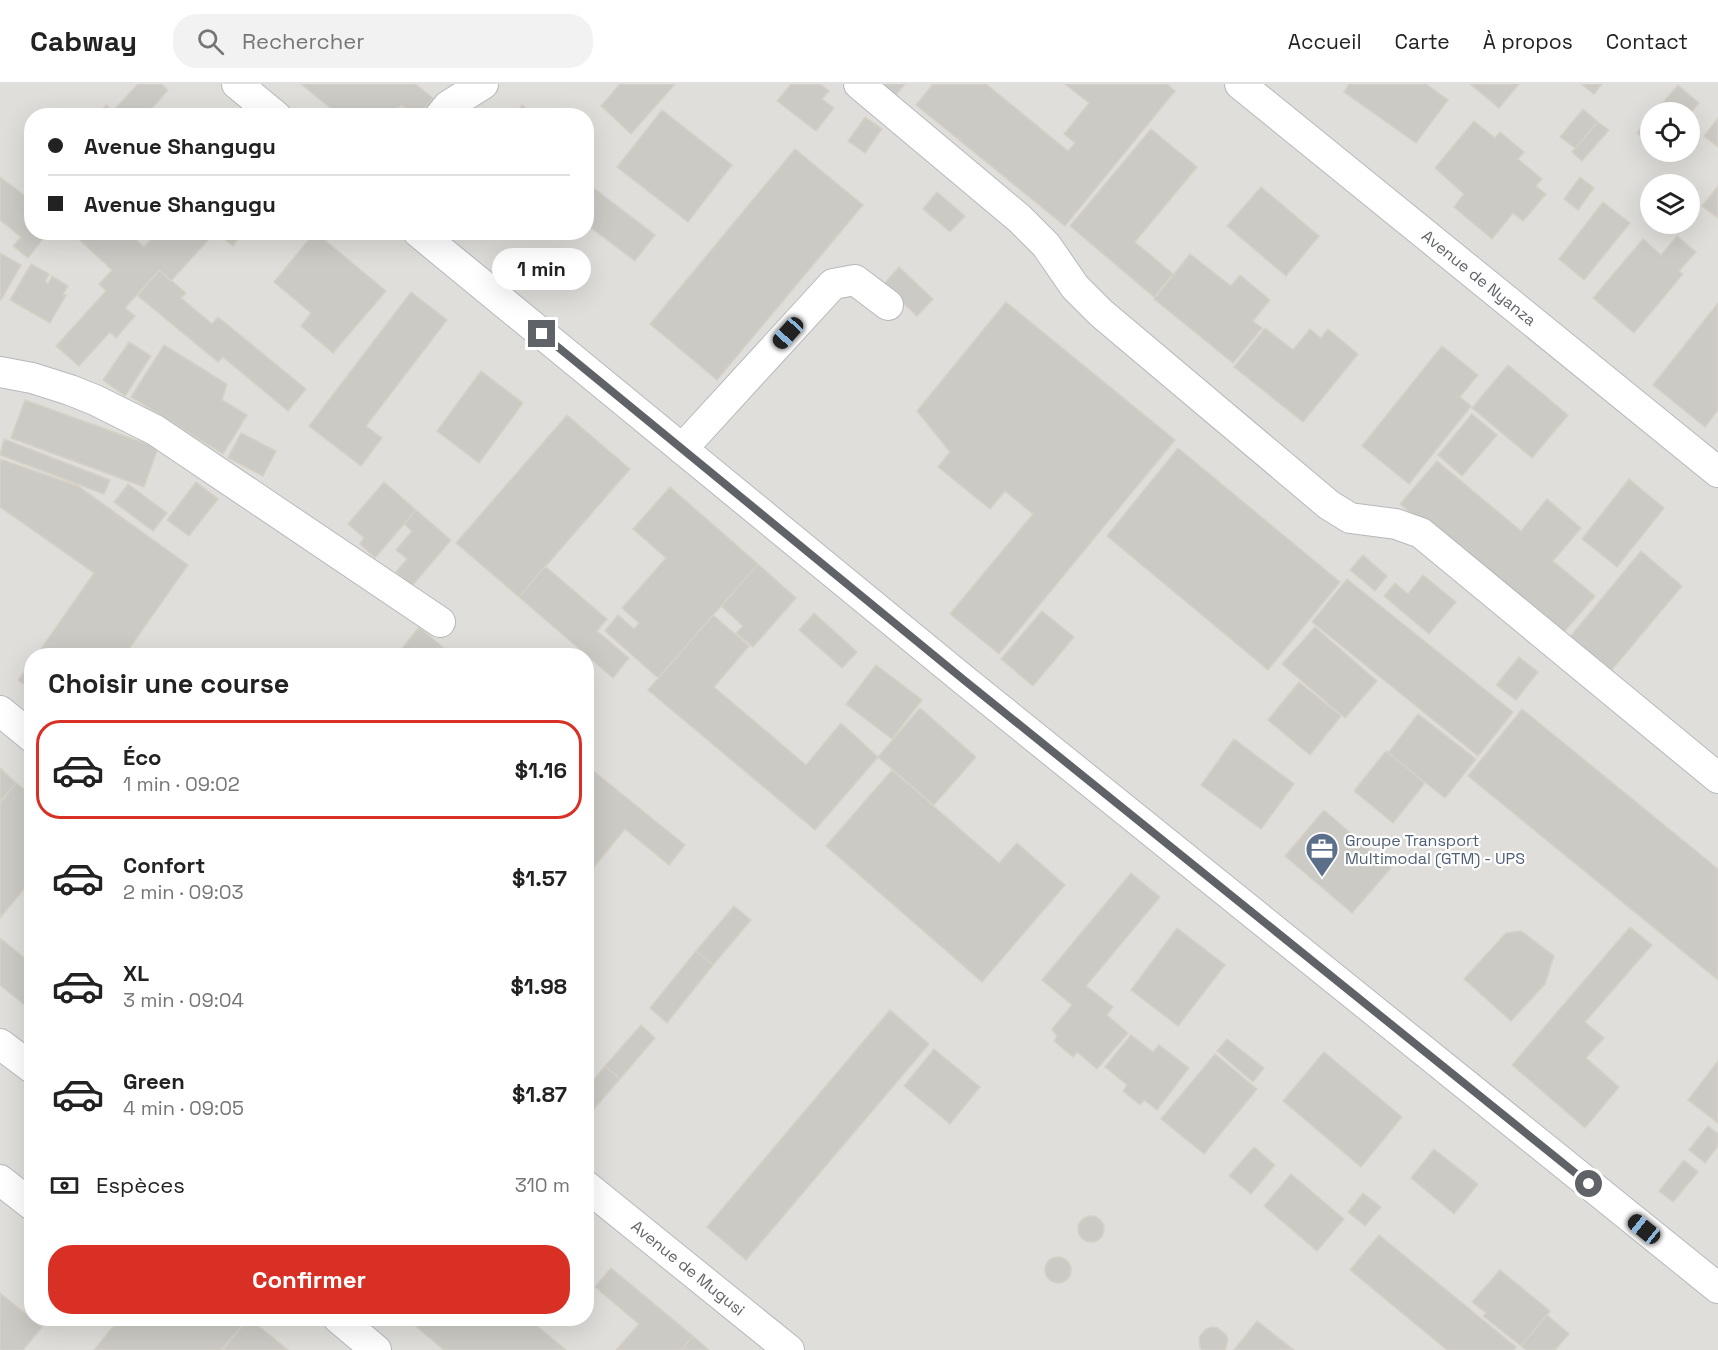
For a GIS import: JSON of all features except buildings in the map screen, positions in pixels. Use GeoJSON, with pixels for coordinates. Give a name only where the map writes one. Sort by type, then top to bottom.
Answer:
{"type":"FeatureCollection","features":[{"type":"Feature","properties":{"kind":"street"},"geometry":{"type":"LineString","coordinates":[[237,84],[266,108]]}},
{"type":"Feature","properties":{"kind":"street"},"geometry":{"type":"LineString","coordinates":[[446,108],[483,84]]}},
{"type":"Feature","properties":{"kind":"street"},"geometry":{"type":"LineString","coordinates":[[859,84],[1020,219],[1046,245],[1075,287],[1101,313],[1329,505],[1350,518],[1396,524],[1421,533],[1718,778]]}},
{"type":"Feature","properties":{"kind":"street","name":"Avenue de Nyanza"},"geometry":{"type":"LineString","coordinates":[[1239,84],[1718,472]]}},
{"type":"Feature","properties":{"kind":"street"},"geometry":{"type":"LineString","coordinates":[[428,240],[964,680],[1718,1288]]}},
{"type":"Feature","properties":{"kind":"street"},"geometry":{"type":"LineString","coordinates":[[682,449],[833,284],[855,280],[888,305]]}},
{"type":"Feature","properties":{"kind":"street"},"geometry":{"type":"LineString","coordinates":[[0,372],[32,378],[70,390],[155,430],[440,622]]}},
{"type":"Feature","properties":{"kind":"street"},"geometry":{"type":"LineString","coordinates":[[0,711],[24,730]]}},
{"type":"Feature","properties":{"kind":"street"},"geometry":{"type":"LineString","coordinates":[[0,1044],[24,1062]]}},
{"type":"Feature","properties":{"kind":"street"},"geometry":{"type":"LineString","coordinates":[[0,1180],[24,1198]]}},
{"type":"Feature","properties":{"kind":"street","name":"Avenue de Mugusi"},"geometry":{"type":"LineString","coordinates":[[594,1192],[789,1350]]}},
{"type":"Feature","properties":{"kind":"street"},"geometry":{"type":"LineString","coordinates":[[348,1326],[376,1350]]}},
{"type":"Feature","properties":{"kind":"shaded area"},"geometry":{"type":"Polygon","coordinates":[[[0,84],[1718,84],[1718,1350],[0,1350],[0,84]]]}},
{"type":"Feature","properties":{"kind":"place","name":"Groupe Transport Multimodal (GTM) - UPS"},"geometry":{"type":"Point","coordinates":[1322,878]}},
{"type":"Feature","properties":{"kind":"route"},"geometry":{"type":"LineString","coordinates":[[542,334],[964,680],[1589,1184]]}}]}
